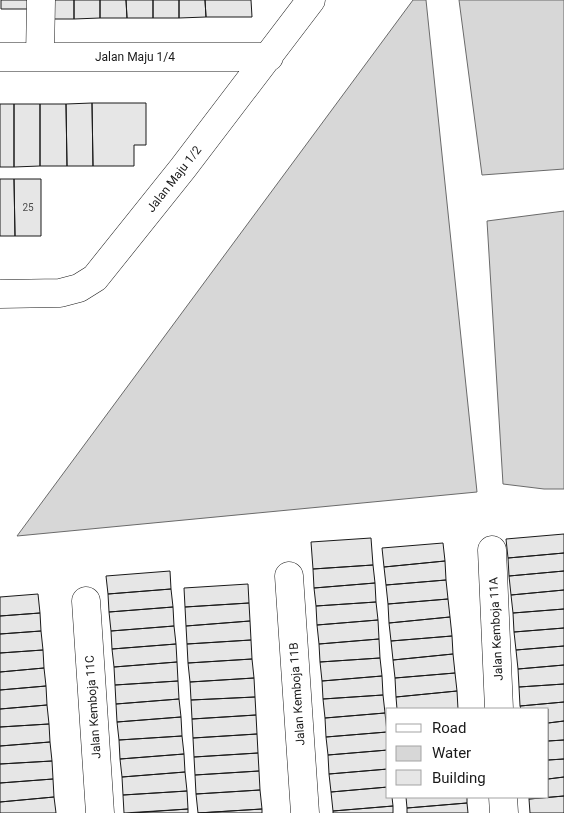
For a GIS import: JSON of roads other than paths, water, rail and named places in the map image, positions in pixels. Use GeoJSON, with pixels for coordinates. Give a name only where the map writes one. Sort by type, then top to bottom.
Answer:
{"type":"FeatureCollection","features":[{"type":"Feature","properties":{"kind":"street"},"geometry":{"type":"LineString","coordinates":[[40,57],[41,0]]}},
{"type":"Feature","properties":{"kind":"street","name":"Jalan Maju 1/2"},"geometry":{"type":"LineString","coordinates":[[0,294],[60,293],[79,288],[95,278],[183,168],[311,0]]}},
{"type":"Feature","properties":{"kind":"street","name":"Jalan Maju 1/4"},"geometry":{"type":"LineString","coordinates":[[0,57],[269,57]]}},
{"type":"Feature","properties":{"kind":"street","name":"Jalan Kemboja 11A"},"geometry":{"type":"LineString","coordinates":[[492,550],[499,708]]}},
{"type":"Feature","properties":{"kind":"street","name":"Jalan Kemboja 11B"},"geometry":{"type":"LineString","coordinates":[[289,576],[305,813]]}},
{"type":"Feature","properties":{"kind":"street","name":"Jalan Kemboja 11C"},"geometry":{"type":"LineString","coordinates":[[86,601],[100,813]]}},
{"type":"Feature","properties":{"kind":"street"},"geometry":{"type":"LineString","coordinates":[[503,798],[504,813]]}},
{"type":"Feature","properties":{"kind":"water"},"geometry":{"type":"Polygon","coordinates":[[[413,0],[426,0],[477,492],[17,536],[413,0]]]}},
{"type":"Feature","properties":{"kind":"water"},"geometry":{"type":"Polygon","coordinates":[[[459,0],[564,0],[564,169],[482,175],[459,0]]]}},
{"type":"Feature","properties":{"kind":"water"},"geometry":{"type":"Polygon","coordinates":[[[564,211],[564,489],[544,489],[503,484],[487,221],[564,211]]]}}]}
